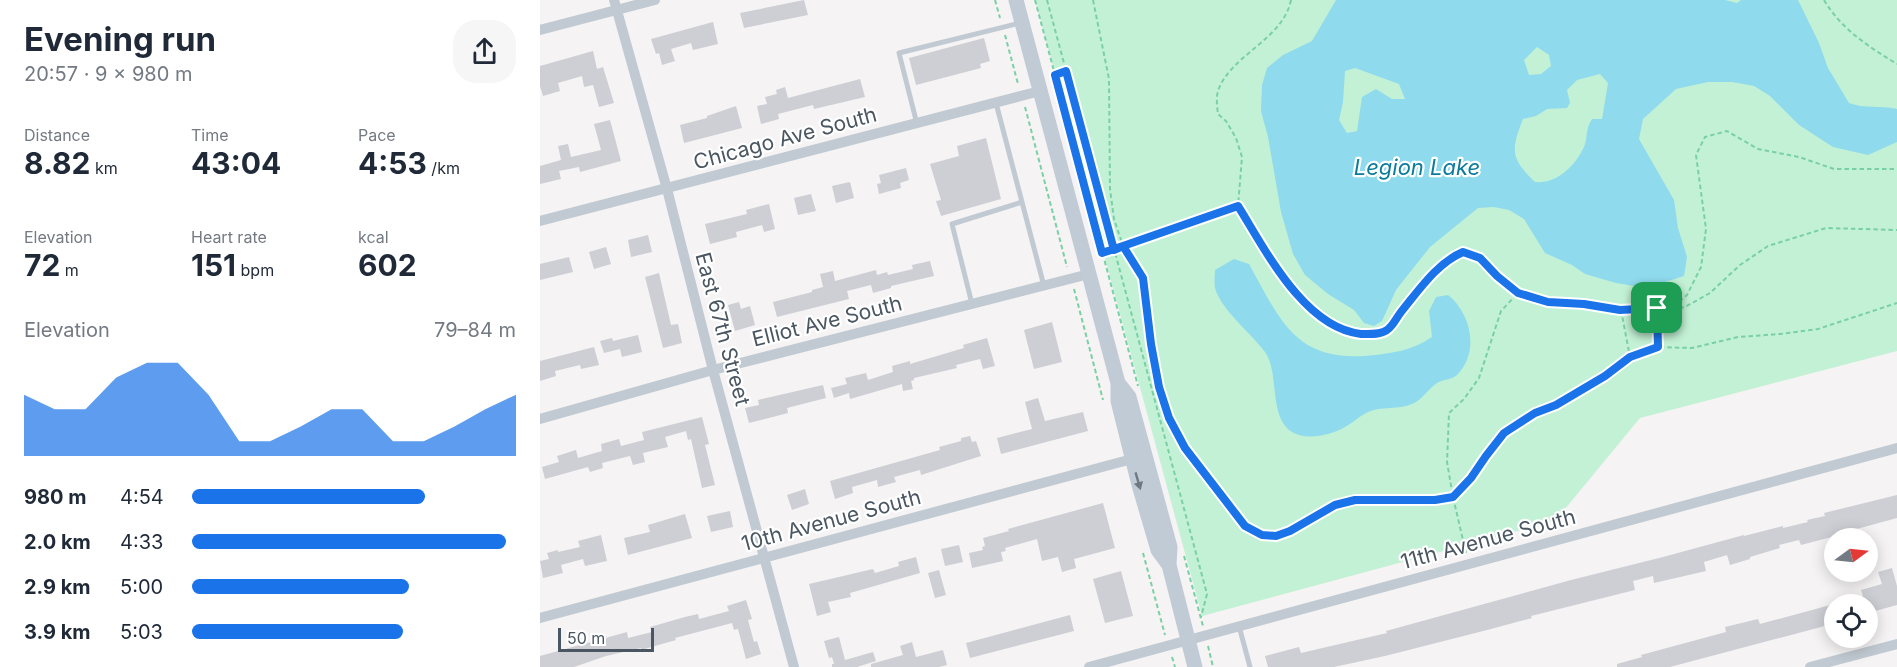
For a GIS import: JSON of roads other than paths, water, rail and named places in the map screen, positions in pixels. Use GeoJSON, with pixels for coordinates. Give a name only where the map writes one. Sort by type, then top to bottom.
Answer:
{"type":"FeatureCollection","features":[{"type":"Feature","properties":{"kind":"main road"},"geometry":{"type":"LineString","coordinates":[[1016,0],[1118,383],[1118,401],[1132,459],[1158,550],[1169,565]]}},
{"type":"Feature","properties":{"kind":"main road"},"geometry":{"type":"LineString","coordinates":[[1118,383],[1129,397],[1170,547],[1169,565],[1195,667]]}},
{"type":"Feature","properties":{"kind":"street"},"geometry":{"type":"LineString","coordinates":[[540,30],[615,5],[655,0]]}},
{"type":"Feature","properties":{"kind":"street","name":"East 67th Street"},"geometry":{"type":"LineString","coordinates":[[615,5],[667,189],[713,370],[794,667]]}},
{"type":"Feature","properties":{"kind":"street","name":"Chicago Ave South"},"geometry":{"type":"LineString","coordinates":[[540,221],[1040,91]]}},
{"type":"Feature","properties":{"kind":"street","name":"Elliot Ave South"},"geometry":{"type":"LineString","coordinates":[[540,419],[713,370],[1089,274]]}},
{"type":"Feature","properties":{"kind":"street","name":"11th Avenue South"},"geometry":{"type":"LineString","coordinates":[[1089,667],[1897,448]]}},
{"type":"Feature","properties":{"kind":"street","name":"10th Avenue South"},"geometry":{"type":"LineString","coordinates":[[540,618],[1132,459]]}},
{"type":"Feature","properties":{"kind":"street"},"geometry":{"type":"LineString","coordinates":[[1810,667],[1897,644]]}},
{"type":"Feature","properties":{"kind":"lane"},"geometry":{"type":"LineString","coordinates":[[917,124],[899,53],[1022,22]]}},
{"type":"Feature","properties":{"kind":"lane"},"geometry":{"type":"LineString","coordinates":[[996,103],[1044,286]]}},
{"type":"Feature","properties":{"kind":"lane"},"geometry":{"type":"LineString","coordinates":[[972,304],[952,224],[1022,202]]}},
{"type":"Feature","properties":{"kind":"lane"},"geometry":{"type":"LineString","coordinates":[[1239,626],[1250,667]]}},
{"type":"Feature","properties":{"kind":"water","name":"Legion Lake"},"geometry":{"type":"Polygon","coordinates":[[[1336,0],[1725,0],[1737,3],[1741,0],[1798,0],[1819,43],[1828,68],[1849,103],[1897,109],[1897,142],[1868,155],[1833,147],[1799,125],[1770,96],[1754,86],[1732,82],[1708,82],[1676,89],[1643,119],[1639,139],[1674,200],[1678,228],[1687,257],[1684,276],[1646,288],[1616,283],[1585,274],[1572,265],[1545,253],[1524,219],[1509,210],[1494,207],[1478,208],[1430,247],[1396,290],[1382,321],[1374,326],[1364,323],[1354,310],[1328,294],[1305,275],[1293,254],[1281,212],[1268,137],[1261,111],[1262,85],[1267,68],[1283,55],[1312,41],[1336,0]],[[1537,47],[1524,60],[1529,75],[1541,74],[1551,66],[1549,55],[1537,47]],[[1355,68],[1345,71],[1339,120],[1347,133],[1357,131],[1362,97],[1376,89],[1392,99],[1405,99],[1399,84],[1355,68]],[[1600,74],[1577,80],[1567,90],[1570,103],[1567,108],[1547,109],[1536,116],[1523,119],[1516,139],[1515,153],[1521,166],[1535,182],[1558,177],[1570,167],[1584,147],[1592,119],[1602,119],[1608,83],[1600,74]]]}},
{"type":"Feature","properties":{"kind":"water"},"geometry":{"type":"Polygon","coordinates":[[[1234,259],[1249,264],[1283,322],[1295,335],[1310,346],[1327,353],[1349,356],[1375,355],[1418,345],[1432,337],[1429,311],[1436,297],[1448,295],[1456,303],[1467,322],[1470,333],[1469,355],[1455,377],[1437,383],[1412,404],[1373,410],[1345,427],[1326,434],[1298,435],[1285,425],[1280,416],[1272,371],[1265,352],[1230,313],[1215,288],[1215,270],[1234,259]]]}}]}
